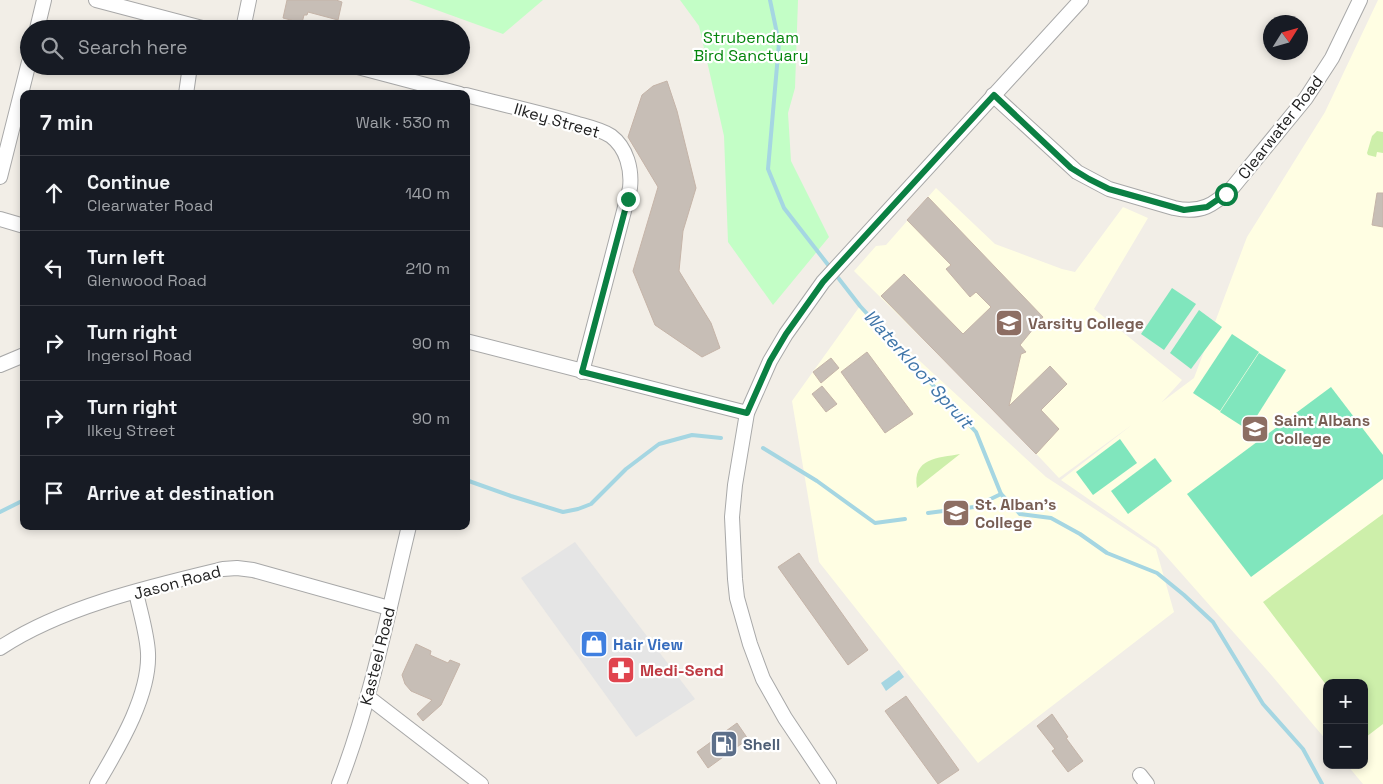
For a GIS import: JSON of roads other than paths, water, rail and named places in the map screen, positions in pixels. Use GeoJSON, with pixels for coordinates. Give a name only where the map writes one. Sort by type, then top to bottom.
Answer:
{"type":"FeatureCollection","features":[{"type":"Feature","properties":{"kind":"street"},"geometry":{"type":"LineString","coordinates":[[39,20],[44,0]]}},
{"type":"Feature","properties":{"kind":"street"},"geometry":{"type":"LineString","coordinates":[[96,0],[170,20]]}},
{"type":"Feature","properties":{"kind":"street"},"geometry":{"type":"LineString","coordinates":[[245,20],[249,0]]}},
{"type":"Feature","properties":{"kind":"street"},"geometry":{"type":"LineString","coordinates":[[829,784],[797,737],[765,684],[750,644],[738,598],[735,579],[732,516],[747,413],[770,361],[786,334],[823,282],[1081,0]]}},
{"type":"Feature","properties":{"kind":"street","name":"Clearwater Road"},"geometry":{"type":"LineString","coordinates":[[994,95],[1071,168],[1089,179],[1115,191],[1174,208],[1184,210],[1201,209],[1214,203],[1232,187],[1306,98],[1332,58],[1360,0]]}},
{"type":"Feature","properties":{"kind":"street"},"geometry":{"type":"LineString","coordinates":[[22,90],[26,75]]}},
{"type":"Feature","properties":{"kind":"street"},"geometry":{"type":"LineString","coordinates":[[187,90],[189,75]]}},
{"type":"Feature","properties":{"kind":"street"},"geometry":{"type":"LineString","coordinates":[[388,75],[445,90]]}},
{"type":"Feature","properties":{"kind":"street","name":"Ilkey Street"},"geometry":{"type":"LineString","coordinates":[[470,96],[572,122],[606,134],[615,140],[625,155],[631,175],[629,194],[582,372]]}},
{"type":"Feature","properties":{"kind":"street"},"geometry":{"type":"LineString","coordinates":[[0,177],[20,98]]}},
{"type":"Feature","properties":{"kind":"street"},"geometry":{"type":"LineString","coordinates":[[0,219],[20,225]]}},
{"type":"Feature","properties":{"kind":"street"},"geometry":{"type":"LineString","coordinates":[[470,342],[747,413]]}},
{"type":"Feature","properties":{"kind":"street"},"geometry":{"type":"LineString","coordinates":[[0,365],[20,357]]}},
{"type":"Feature","properties":{"kind":"street","name":"Kasteel Road"},"geometry":{"type":"LineString","coordinates":[[339,784],[368,697],[408,530]]}},
{"type":"Feature","properties":{"kind":"street","name":"Jason Road"},"geometry":{"type":"LineString","coordinates":[[0,648],[50,621],[98,603],[223,569],[240,568],[253,570],[389,608]]}},
{"type":"Feature","properties":{"kind":"street"},"geometry":{"type":"LineString","coordinates":[[97,784],[131,724],[146,673],[148,645],[136,592]]}},
{"type":"Feature","properties":{"kind":"street"},"geometry":{"type":"LineString","coordinates":[[368,697],[481,784]]}},
{"type":"Feature","properties":{"kind":"water"},"geometry":{"type":"Polygon","coordinates":[[[899,670],[904,677],[886,691],[881,683],[899,670]]]}},
{"type":"Feature","properties":{"kind":"waterway","name":"Waterkloof Spruit"},"geometry":{"type":"LineString","coordinates":[[770,0],[779,43],[768,169],[784,208],[860,306],[976,432],[1001,494],[1020,514],[1051,518],[1080,534],[1107,553],[1157,573],[1184,595],[1213,622],[1263,704],[1303,749],[1322,784]]}},
{"type":"Feature","properties":{"kind":"waterway"},"geometry":{"type":"LineString","coordinates":[[470,481],[563,512],[591,504],[626,469],[659,444],[692,435],[721,438]]}},
{"type":"Feature","properties":{"kind":"waterway"},"geometry":{"type":"LineString","coordinates":[[763,448],[817,481],[875,523],[905,519]]}},
{"type":"Feature","properties":{"kind":"waterway"},"geometry":{"type":"LineString","coordinates":[[928,513],[974,507],[1001,494]]}},
{"type":"Feature","properties":{"kind":"waterway"},"geometry":{"type":"LineString","coordinates":[[0,512],[20,502]]}},
{"type":"Feature","properties":{"kind":"place","name":"Varsity College"},"geometry":{"type":"Point","coordinates":[1009,323]}},
{"type":"Feature","properties":{"kind":"place","name":"Saint Albans College"},"geometry":{"type":"Point","coordinates":[1255,429]}},
{"type":"Feature","properties":{"kind":"place","name":"St. Alban's College"},"geometry":{"type":"Point","coordinates":[956,513]}},
{"type":"Feature","properties":{"kind":"place","name":"Hair View"},"geometry":{"type":"Point","coordinates":[594,644]}},
{"type":"Feature","properties":{"kind":"place","name":"Medi-Send"},"geometry":{"type":"Point","coordinates":[621,670]}},
{"type":"Feature","properties":{"kind":"place","name":"Shell"},"geometry":{"type":"Point","coordinates":[724,744]}},
{"type":"Feature","properties":{"kind":"park label","name":"Strubendam Bird Sanctuary"},"geometry":{"type":"Point","coordinates":[751,46]}}]}
